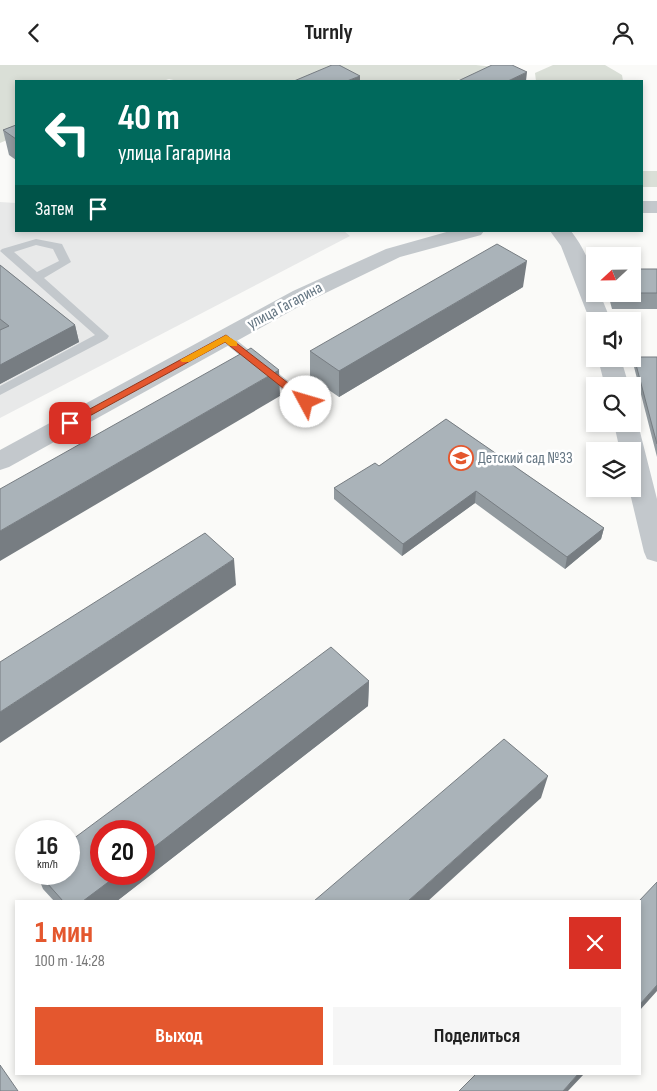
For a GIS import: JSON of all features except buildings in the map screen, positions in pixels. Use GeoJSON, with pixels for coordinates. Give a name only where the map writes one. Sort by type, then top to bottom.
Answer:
{"type":"FeatureCollection","features":[{"type":"Feature","properties":{"kind":"street"},"geometry":{"type":"LineString","coordinates":[[643,207],[657,207]]}},
{"type":"Feature","properties":{"kind":"street","name":"улица Гагарина"},"geometry":{"type":"LineString","coordinates":[[0,461],[301,296],[393,253],[470,232]]}},
{"type":"Feature","properties":{"kind":"street"},"geometry":{"type":"LineString","coordinates":[[561,232],[571,245],[597,312]]}},
{"type":"Feature","properties":{"kind":"street"},"geometry":{"type":"LineString","coordinates":[[628,432],[657,552]]}},
{"type":"Feature","properties":{"kind":"lane"},"geometry":{"type":"LineString","coordinates":[[0,391],[103,336],[36,277]]}},
{"type":"Feature","properties":{"kind":"lane"},"geometry":{"type":"LineString","coordinates":[[226,338],[306,402]]}},
{"type":"Feature","properties":{"kind":"shaded area"},"geometry":{"type":"Polygon","coordinates":[[[0,65],[476,65],[515,69],[456,80],[15,80],[15,136],[0,143],[0,65]]]}},
{"type":"Feature","properties":{"kind":"shaded area"},"geometry":{"type":"Polygon","coordinates":[[[553,65],[605,65],[622,75],[623,80],[536,80],[535,73],[553,65]]]}},
{"type":"Feature","properties":{"kind":"shaded area"},"geometry":{"type":"Polygon","coordinates":[[[643,171],[657,171],[657,187],[643,187],[643,171]]]}},
{"type":"Feature","properties":{"kind":"shaded area"},"geometry":{"type":"Polygon","coordinates":[[[0,202],[15,203],[15,232],[345,232],[350,236],[0,418],[0,202]]]}},
{"type":"Feature","properties":{"kind":"slow traffic"},"geometry":{"type":"LineString","coordinates":[[185,360],[226,338],[234,344]]}},
{"type":"Feature","properties":{"kind":"place","name":"Детский сад №33"},"geometry":{"type":"Point","coordinates":[461,458]}},
{"type":"Feature","properties":{"kind":"route"},"geometry":{"type":"LineString","coordinates":[[70,423],[226,338],[306,402]]}}]}
